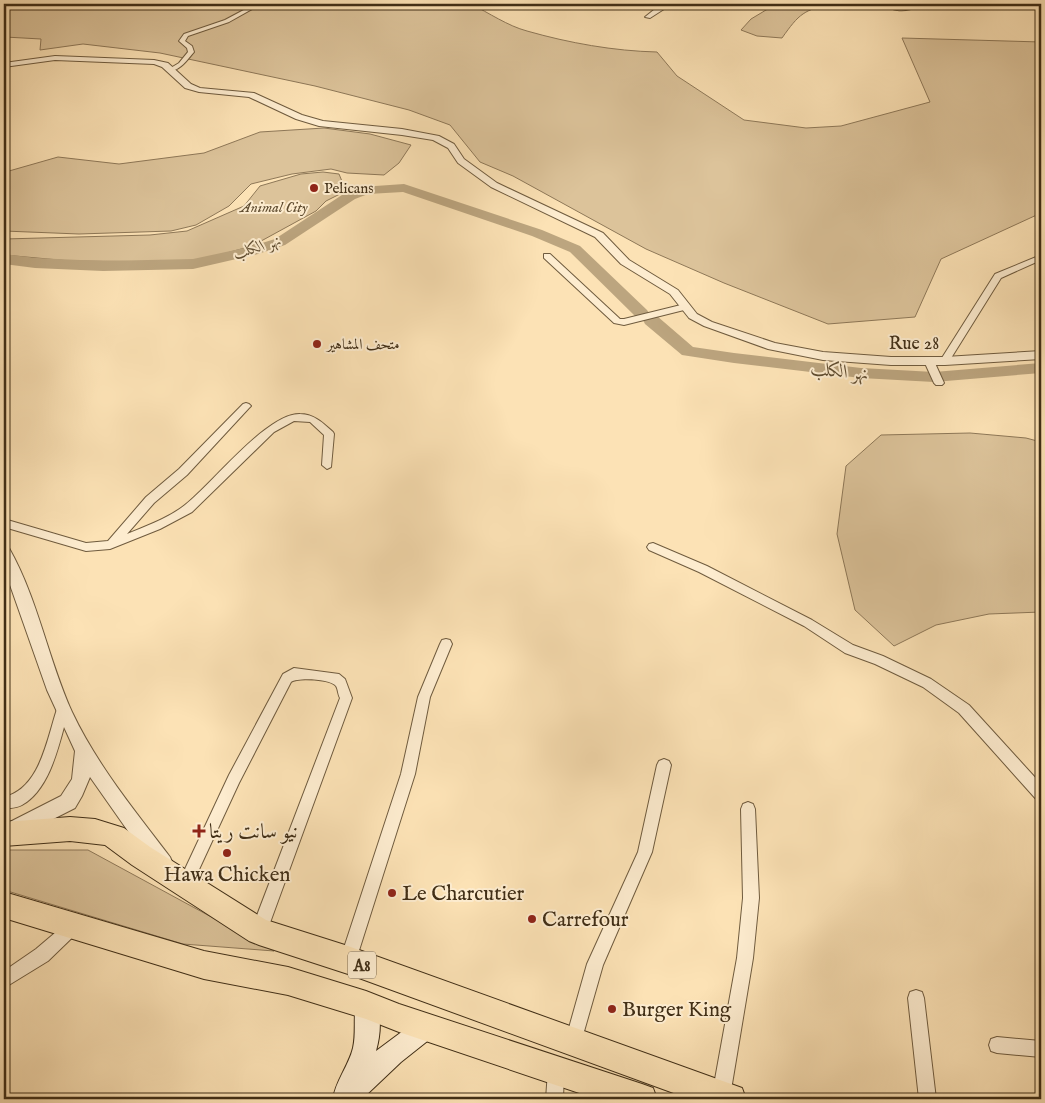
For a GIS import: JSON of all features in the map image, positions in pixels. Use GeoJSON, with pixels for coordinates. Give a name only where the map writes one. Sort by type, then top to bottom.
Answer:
{"type":"FeatureCollection","features":[{"type":"Feature","properties":{"kind":"highway","name":"A8"},"geometry":{"type":"LineString","coordinates":[[5,834],[87,829],[106,833],[123,842],[178,880],[259,931],[348,960],[726,1097]]}},
{"type":"Feature","properties":{"kind":"highway","name":"A8"},"geometry":{"type":"LineString","coordinates":[[4,905],[204,966],[288,981],[366,1004],[427,1027],[642,1099]]}},
{"type":"Feature","properties":{"kind":"main road"},"geometry":{"type":"LineString","coordinates":[[345,1099],[367,1043],[369,1025],[366,1004]]}},
{"type":"Feature","properties":{"kind":"main road"},"geometry":{"type":"LineString","coordinates":[[345,1099],[392,1053],[427,1027]]}},
{"type":"Feature","properties":{"kind":"street"},"geometry":{"type":"LineString","coordinates":[[4,65],[55,58],[114,59],[154,62],[165,65],[171,70],[185,60],[191,52],[190,47],[182,41],[186,35],[227,21],[258,4]]}},
{"type":"Feature","properties":{"kind":"street"},"geometry":{"type":"LineString","coordinates":[[648,18],[651,13],[659,9],[693,4]]}},
{"type":"Feature","properties":{"kind":"street"},"geometry":{"type":"LineString","coordinates":[[885,4],[904,9],[911,8],[914,6],[913,4]]}},
{"type":"Feature","properties":{"kind":"street","name":"Rue 28"},"geometry":{"type":"LineString","coordinates":[[171,70],[188,86],[199,90],[251,96],[310,121],[336,127],[420,134],[436,138],[451,146],[461,161],[494,185],[546,208],[599,235],[625,262],[674,292],[693,316],[708,324],[786,350],[860,360],[930,362],[1041,354]]}},
{"type":"Feature","properties":{"kind":"street"},"geometry":{"type":"LineString","coordinates":[[547,256],[617,321],[624,322],[685,307]]}},
{"type":"Feature","properties":{"kind":"street"},"geometry":{"type":"LineString","coordinates":[[945,361],[998,276],[1041,257]]}},
{"type":"Feature","properties":{"kind":"street"},"geometry":{"type":"LineString","coordinates":[[930,362],[940,383]]}},
{"type":"Feature","properties":{"kind":"street"},"geometry":{"type":"LineString","coordinates":[[110,545],[150,500],[183,472],[246,406]]}},
{"type":"Feature","properties":{"kind":"street"},"geometry":{"type":"LineString","coordinates":[[4,523],[86,547],[110,545],[156,526],[188,509],[270,430],[292,418],[301,417],[314,420],[329,434],[327,464]]}},
{"type":"Feature","properties":{"kind":"street"},"geometry":{"type":"LineString","coordinates":[[653,547],[703,569],[808,623],[849,648],[926,683],[964,709],[1041,794]]}},
{"type":"Feature","properties":{"kind":"street"},"geometry":{"type":"LineString","coordinates":[[4,552],[23,593],[32,627],[63,709],[83,752],[178,880],[287,678],[294,673],[303,673],[335,678],[341,683],[346,698],[259,931]]}},
{"type":"Feature","properties":{"kind":"street"},"geometry":{"type":"LineString","coordinates":[[348,960],[408,774],[424,697],[446,644]]}},
{"type":"Feature","properties":{"kind":"street"},"geometry":{"type":"LineString","coordinates":[[4,804],[18,800],[31,791],[44,765],[63,709]]}},
{"type":"Feature","properties":{"kind":"street"},"geometry":{"type":"LineString","coordinates":[[5,834],[68,802],[75,793],[82,777],[83,752]]}},
{"type":"Feature","properties":{"kind":"street"},"geometry":{"type":"LineString","coordinates":[[574,1042],[595,964],[645,852],[664,766]]}},
{"type":"Feature","properties":{"kind":"street"},"geometry":{"type":"LineString","coordinates":[[726,1097],[745,958],[751,898],[748,809]]}},
{"type":"Feature","properties":{"kind":"street"},"geometry":{"type":"LineString","coordinates":[[4,980],[42,955],[74,926]]}},
{"type":"Feature","properties":{"kind":"street"},"geometry":{"type":"LineString","coordinates":[[916,998],[928,1099]]}},
{"type":"Feature","properties":{"kind":"street"},"geometry":{"type":"LineString","coordinates":[[997,1045],[1041,1049]]}},
{"type":"Feature","properties":{"kind":"street"},"geometry":{"type":"LineString","coordinates":[[554,1099],[556,1070]]}},
{"type":"Feature","properties":{"kind":"green space"},"geometry":{"type":"Polygon","coordinates":[[[4,4],[471,4],[513,26],[527,31],[575,43],[657,52],[677,76],[744,120],[806,128],[841,126],[930,102],[902,38],[1041,42],[1041,213],[941,259],[915,317],[828,324],[724,283],[646,249],[513,176],[480,162],[450,125],[409,110],[315,86],[160,53],[83,44],[40,50],[41,39],[5,37],[4,4]]]}},
{"type":"Feature","properties":{"kind":"green space"},"geometry":{"type":"Polygon","coordinates":[[[776,4],[834,4],[816,8],[803,14],[793,23],[782,38],[757,36],[741,30],[751,19],[776,4]]]}},
{"type":"Feature","properties":{"kind":"green space"},"geometry":{"type":"Polygon","coordinates":[[[324,128],[370,134],[411,145],[399,163],[384,175],[347,173],[331,169],[292,174],[251,184],[229,206],[196,225],[171,231],[79,234],[4,231],[4,175],[9,171],[58,157],[119,164],[204,153],[260,132],[324,128]]]}},
{"type":"Feature","properties":{"kind":"green space","name":"Animal City"},"geometry":{"type":"Polygon","coordinates":[[[323,172],[339,174],[346,191],[326,201],[316,211],[252,246],[194,262],[70,261],[4,255],[4,239],[150,235],[187,231],[244,206],[260,186],[301,174],[323,172]]]}},
{"type":"Feature","properties":{"kind":"green space"},"geometry":{"type":"Polygon","coordinates":[[[970,433],[1026,438],[1041,442],[1041,612],[989,614],[936,625],[894,646],[855,610],[837,534],[846,466],[881,435],[970,433]]]}},
{"type":"Feature","properties":{"kind":"green space"},"geometry":{"type":"Polygon","coordinates":[[[4,850],[88,850],[274,951],[183,944],[4,890],[4,850]]]}},
{"type":"Feature","properties":{"kind":"waterway","name":"نهر الكلب"},"geometry":{"type":"LineString","coordinates":[[4,259],[35,263],[103,266],[193,264],[253,251],[280,242],[350,196],[366,190],[404,188],[537,233],[575,249],[641,313]]}},
{"type":"Feature","properties":{"kind":"waterway","name":"نهر الكلب"},"geometry":{"type":"LineString","coordinates":[[651,320],[688,351],[734,358],[861,373],[934,377],[1041,368]]}},
{"type":"Feature","properties":{"kind":"place","name":"Pelicans"},"geometry":{"type":"Point","coordinates":[314,188]}},
{"type":"Feature","properties":{"kind":"place","name":"متحف المشاهير"},"geometry":{"type":"Point","coordinates":[317,344]}},
{"type":"Feature","properties":{"kind":"place","name":"نيو سانت ريتا"},"geometry":{"type":"Point","coordinates":[199,831]}},
{"type":"Feature","properties":{"kind":"place","name":"Hawa Chicken"},"geometry":{"type":"Point","coordinates":[227,853]}},
{"type":"Feature","properties":{"kind":"place","name":"Le Charcutier"},"geometry":{"type":"Point","coordinates":[392,893]}},
{"type":"Feature","properties":{"kind":"place","name":"Carrefour"},"geometry":{"type":"Point","coordinates":[532,919]}},
{"type":"Feature","properties":{"kind":"place","name":"Burger King"},"geometry":{"type":"Point","coordinates":[612,1009]}}]}
